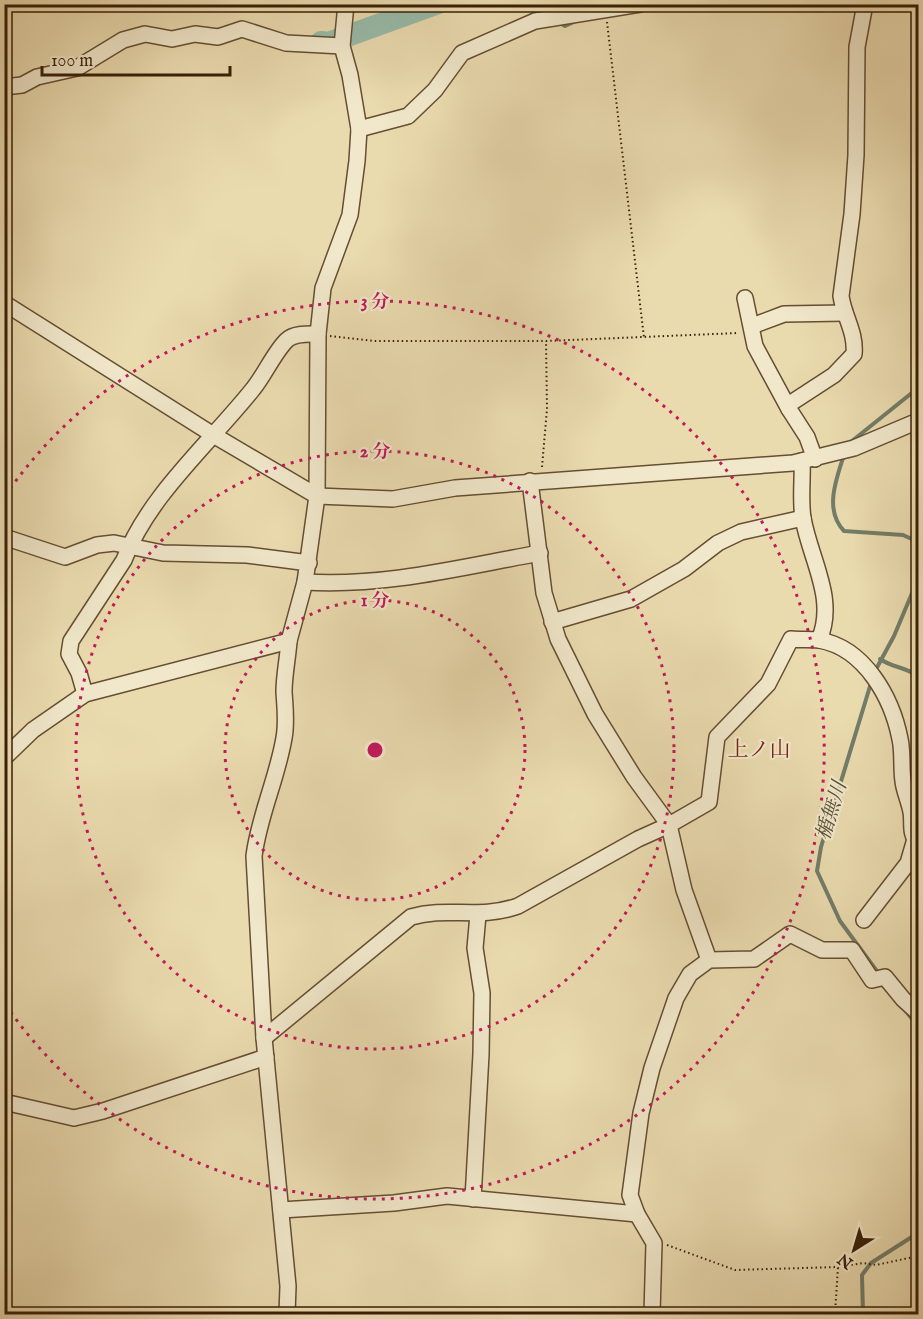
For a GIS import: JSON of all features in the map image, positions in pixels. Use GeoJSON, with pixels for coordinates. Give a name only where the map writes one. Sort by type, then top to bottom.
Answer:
{"type":"FeatureCollection","features":[{"type":"Feature","properties":{"kind":"street"},"geometry":{"type":"LineString","coordinates":[[287,1314],[288,1286],[264,1038],[254,856],[256,837],[278,774],[287,713],[284,692],[290,640],[309,563],[317,496],[318,334],[323,288],[350,215],[359,129],[350,75],[342,46],[346,4]]}},
{"type":"Feature","properties":{"kind":"street"},"geometry":{"type":"LineString","coordinates":[[359,129],[408,116],[435,90],[462,53],[556,14],[605,10],[640,4]]}},
{"type":"Feature","properties":{"kind":"street"},"geometry":{"type":"LineString","coordinates":[[789,409],[791,404],[850,362],[855,344],[853,330],[845,313],[841,296],[856,155],[857,47],[865,4]]}},
{"type":"Feature","properties":{"kind":"street"},"geometry":{"type":"LineString","coordinates":[[4,87],[77,68],[123,40],[145,34],[172,39],[195,34],[218,37],[242,29],[286,43],[342,46]]}},
{"type":"Feature","properties":{"kind":"street"},"geometry":{"type":"LineString","coordinates":[[745,298],[763,364],[807,437],[809,460],[803,518],[826,595],[827,614],[819,640]]}},
{"type":"Feature","properties":{"kind":"street"},"geometry":{"type":"LineString","coordinates":[[4,303],[215,436],[317,496],[393,499],[455,488],[809,460],[854,448],[918,421]]}},
{"type":"Feature","properties":{"kind":"street"},"geometry":{"type":"LineString","coordinates":[[753,329],[784,314],[845,313]]}},
{"type":"Feature","properties":{"kind":"street"},"geometry":{"type":"LineString","coordinates":[[85,694],[79,673],[69,654],[71,641],[124,560],[130,545],[170,483],[215,436],[255,387],[286,340],[303,334],[318,334]]}},
{"type":"Feature","properties":{"kind":"street"},"geometry":{"type":"LineString","coordinates":[[536,481],[543,593],[558,639],[595,714],[634,777],[669,825],[684,890],[709,960]]}},
{"type":"Feature","properties":{"kind":"street"},"geometry":{"type":"LineString","coordinates":[[552,622],[631,599],[684,568],[718,543],[741,532],[803,518]]}},
{"type":"Feature","properties":{"kind":"street"},"geometry":{"type":"LineString","coordinates":[[4,537],[65,557],[97,545],[130,545],[163,553],[247,555],[309,563]]}},
{"type":"Feature","properties":{"kind":"street"},"geometry":{"type":"LineString","coordinates":[[305,582],[338,584],[389,581],[540,553]]}},
{"type":"Feature","properties":{"kind":"street"},"geometry":{"type":"LineString","coordinates":[[264,1038],[411,917],[425,913],[478,915],[497,913],[518,906],[709,802],[717,737],[768,684],[791,639],[819,640],[846,651],[863,663],[880,686],[893,713],[901,740],[903,781],[916,841],[908,863],[864,920]]}},
{"type":"Feature","properties":{"kind":"street"},"geometry":{"type":"LineString","coordinates":[[4,758],[33,730],[85,694],[290,640]]}},
{"type":"Feature","properties":{"kind":"street"},"geometry":{"type":"LineString","coordinates":[[473,1199],[481,1054],[482,993],[475,948],[478,915]]}},
{"type":"Feature","properties":{"kind":"street"},"geometry":{"type":"LineString","coordinates":[[652,1314],[652,1238],[637,1214],[630,1195],[641,1113],[652,1068],[682,986],[695,970],[709,960],[754,959],[790,934],[822,950],[852,950],[872,980],[880,978],[915,1010],[918,1005]]}},
{"type":"Feature","properties":{"kind":"street"},"geometry":{"type":"LineString","coordinates":[[4,1102],[74,1118],[103,1111],[266,1057]]}},
{"type":"Feature","properties":{"kind":"street"},"geometry":{"type":"LineString","coordinates":[[281,1210],[394,1203],[420,1198],[473,1199],[637,1214]]}},
{"type":"Feature","properties":{"kind":"path"},"geometry":{"type":"LineString","coordinates":[[605,10],[644,338]]}},
{"type":"Feature","properties":{"kind":"path"},"geometry":{"type":"LineString","coordinates":[[318,334],[374,341],[546,341],[644,338],[753,329]]}},
{"type":"Feature","properties":{"kind":"path"},"geometry":{"type":"LineString","coordinates":[[536,481],[547,409],[546,341]]}},
{"type":"Feature","properties":{"kind":"path"},"geometry":{"type":"LineString","coordinates":[[652,1238],[735,1270],[838,1267],[863,1263],[876,1265],[918,1256]]}},
{"type":"Feature","properties":{"kind":"path"},"geometry":{"type":"LineString","coordinates":[[835,1314],[838,1267]]}},
{"type":"Feature","properties":{"kind":"waterway"},"geometry":{"type":"LineString","coordinates":[[321,42],[328,43],[436,4]]}},
{"type":"Feature","properties":{"kind":"waterway","name":"楯無川"},"geometry":{"type":"LineString","coordinates":[[543,4],[556,4]]}},
{"type":"Feature","properties":{"kind":"waterway","name":"楯無川"},"geometry":{"type":"LineString","coordinates":[[558,22],[565,26],[578,20]]}},
{"type":"Feature","properties":{"kind":"waterway","name":"楯無川"},"geometry":{"type":"LineString","coordinates":[[847,445],[918,388]]}},
{"type":"Feature","properties":{"kind":"waterway","name":"楯無川"},"geometry":{"type":"LineString","coordinates":[[844,455],[835,484],[833,504],[834,514],[844,531],[903,535],[918,542]]}},
{"type":"Feature","properties":{"kind":"waterway","name":"楯無川"},"geometry":{"type":"LineString","coordinates":[[874,673],[894,636],[918,579]]}},
{"type":"Feature","properties":{"kind":"waterway"},"geometry":{"type":"LineString","coordinates":[[880,659],[918,676]]}},
{"type":"Feature","properties":{"kind":"waterway","name":"楯無川"},"geometry":{"type":"LineString","coordinates":[[871,683],[821,847],[817,871],[840,921],[879,974]]}},
{"type":"Feature","properties":{"kind":"waterway","name":"楯無川"},"geometry":{"type":"LineString","coordinates":[[906,1011],[918,1027]]}},
{"type":"Feature","properties":{"kind":"waterway","name":"楯無川"},"geometry":{"type":"LineString","coordinates":[[863,1314],[862,1275],[871,1263],[918,1233]]}},
{"type":"Feature","properties":{"kind":"district","name":"上ノ山"},"geometry":{"type":"Point","coordinates":[759,750]}}]}
